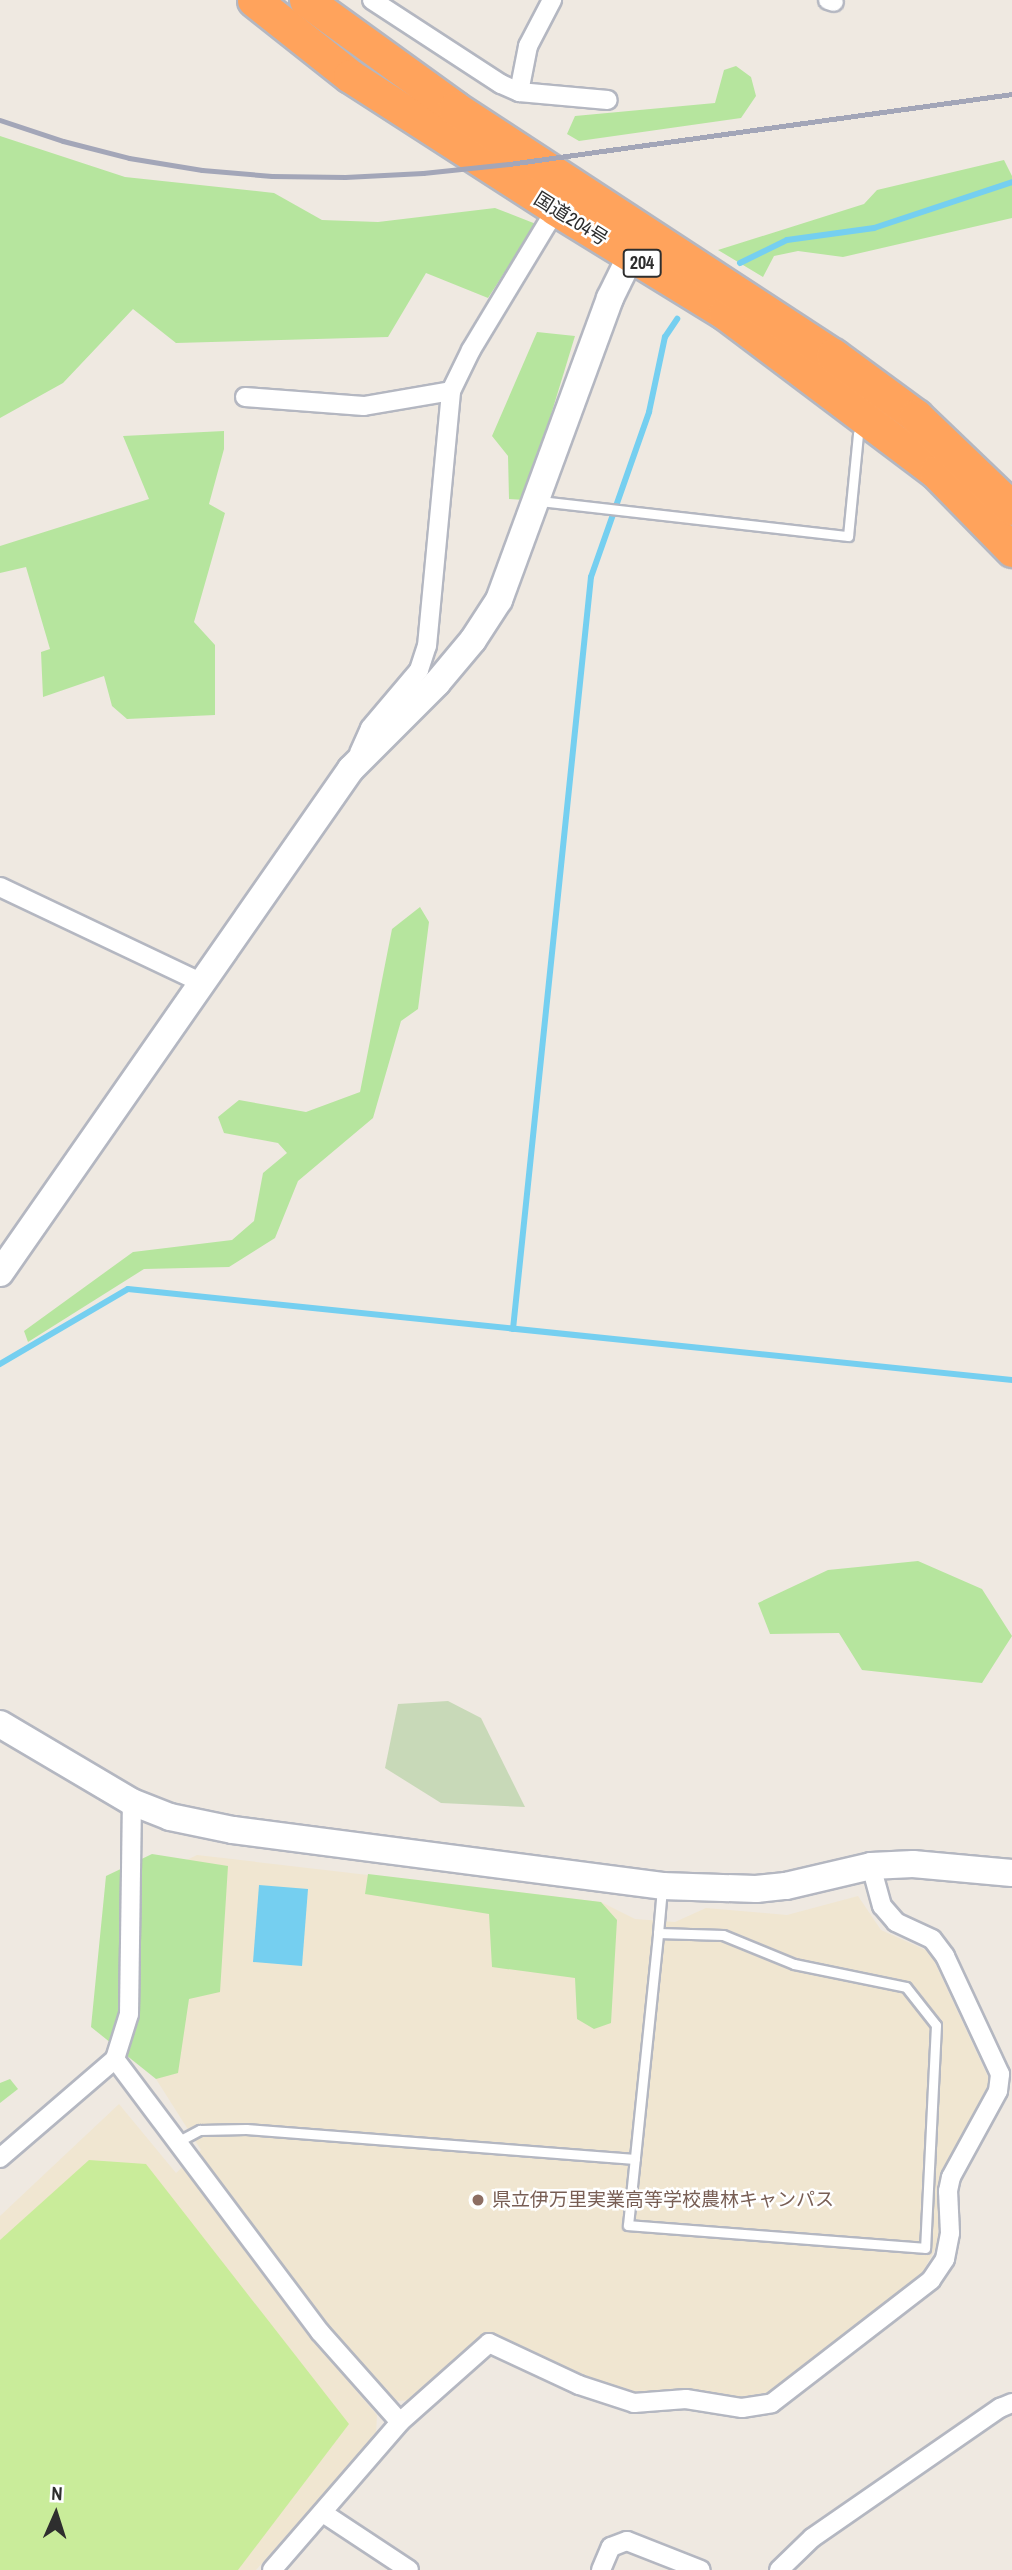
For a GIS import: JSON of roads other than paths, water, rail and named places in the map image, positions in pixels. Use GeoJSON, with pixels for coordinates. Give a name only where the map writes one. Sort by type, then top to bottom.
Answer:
{"type":"FeatureCollection","features":[{"type":"Feature","properties":{"kind":"highway","name":"国道204号"},"geometry":{"type":"LineString","coordinates":[[254,0],[349,76],[556,209],[637,244],[833,355],[916,416],[1012,508]]}},
{"type":"Feature","properties":{"kind":"highway","name":"国道204号"},"geometry":{"type":"LineString","coordinates":[[306,0],[455,108],[725,313],[865,415],[936,472],[1012,550]]}},
{"type":"Feature","properties":{"kind":"street"},"geometry":{"type":"LineString","coordinates":[[372,0],[501,84],[519,92],[608,100]]}},
{"type":"Feature","properties":{"kind":"street"},"geometry":{"type":"LineString","coordinates":[[519,92],[528,46],[552,0]]}},
{"type":"Feature","properties":{"kind":"street"},"geometry":{"type":"LineString","coordinates":[[352,769],[370,728],[419,670],[427,646],[451,391],[471,350],[556,209]]}},
{"type":"Feature","properties":{"kind":"street"},"geometry":{"type":"LineString","coordinates":[[0,1273],[352,769],[437,683],[473,640],[499,600],[610,298],[637,244]]}},
{"type":"Feature","properties":{"kind":"street"},"geometry":{"type":"LineString","coordinates":[[245,397],[364,406],[451,391]]}},
{"type":"Feature","properties":{"kind":"street"},"geometry":{"type":"LineString","coordinates":[[0,887],[204,984]]}},
{"type":"Feature","properties":{"kind":"street"},"geometry":{"type":"LineString","coordinates":[[0,1724],[132,1802],[170,1817],[233,1830],[662,1886],[756,1889],[786,1886],[871,1866],[913,1864],[1012,1873]]}},
{"type":"Feature","properties":{"kind":"street"},"geometry":{"type":"LineString","coordinates":[[0,2158],[115,2059],[129,2014],[132,1802]]}},
{"type":"Feature","properties":{"kind":"street"},"geometry":{"type":"LineString","coordinates":[[272,2570],[400,2421],[489,2343],[579,2385],[634,2403],[686,2399],[742,2408],[772,2403],[931,2280],[944,2259],[950,2233],[948,2191],[951,2177],[998,2091],[1000,2074],[945,1956],[932,1939],[896,1922],[881,1906],[871,1866]]}},
{"type":"Feature","properties":{"kind":"street"},"geometry":{"type":"LineString","coordinates":[[115,2059],[320,2332],[400,2421]]}},
{"type":"Feature","properties":{"kind":"street"},"geometry":{"type":"LineString","coordinates":[[779,2570],[812,2538],[968,2430],[1012,2403]]}},
{"type":"Feature","properties":{"kind":"street"},"geometry":{"type":"LineString","coordinates":[[323,2513],[409,2570]]}},
{"type":"Feature","properties":{"kind":"street"},"geometry":{"type":"LineString","coordinates":[[601,2570],[611,2547],[627,2541],[701,2570]]}},
{"type":"Feature","properties":{"kind":"lane"},"geometry":{"type":"LineString","coordinates":[[536,501],[848,536],[858,435],[865,415]]}},
{"type":"Feature","properties":{"kind":"lane"},"geometry":{"type":"LineString","coordinates":[[658,1933],[723,1935],[794,1964],[906,1987],[936,2025],[925,2248],[628,2225],[662,1886]]}},
{"type":"Feature","properties":{"kind":"lane"},"geometry":{"type":"LineString","coordinates":[[177,2142],[200,2130],[246,2129],[635,2159]]}},
{"type":"Feature","properties":{"kind":"water"},"geometry":{"type":"Polygon","coordinates":[[[259,1885],[308,1889],[302,1966],[253,1962],[259,1885]]]}},
{"type":"Feature","properties":{"kind":"waterway"},"geometry":{"type":"LineString","coordinates":[[740,263],[787,240],[874,228],[1012,182]]}},
{"type":"Feature","properties":{"kind":"waterway"},"geometry":{"type":"LineString","coordinates":[[513,1329],[591,577],[649,412],[665,337],[677,319]]}},
{"type":"Feature","properties":{"kind":"waterway"},"geometry":{"type":"LineString","coordinates":[[0,1364],[128,1289],[1012,1380]]}},
{"type":"Feature","properties":{"kind":"railway"},"geometry":{"type":"LineString","coordinates":[[0,120],[63,141],[129,158],[202,170],[272,176],[345,177],[423,173],[509,164],[1012,94]]}},
{"type":"Feature","properties":{"kind":"place","name":"県立伊万里実業高等学校農林キャンパス"},"geometry":{"type":"Point","coordinates":[478,2200]}}]}
